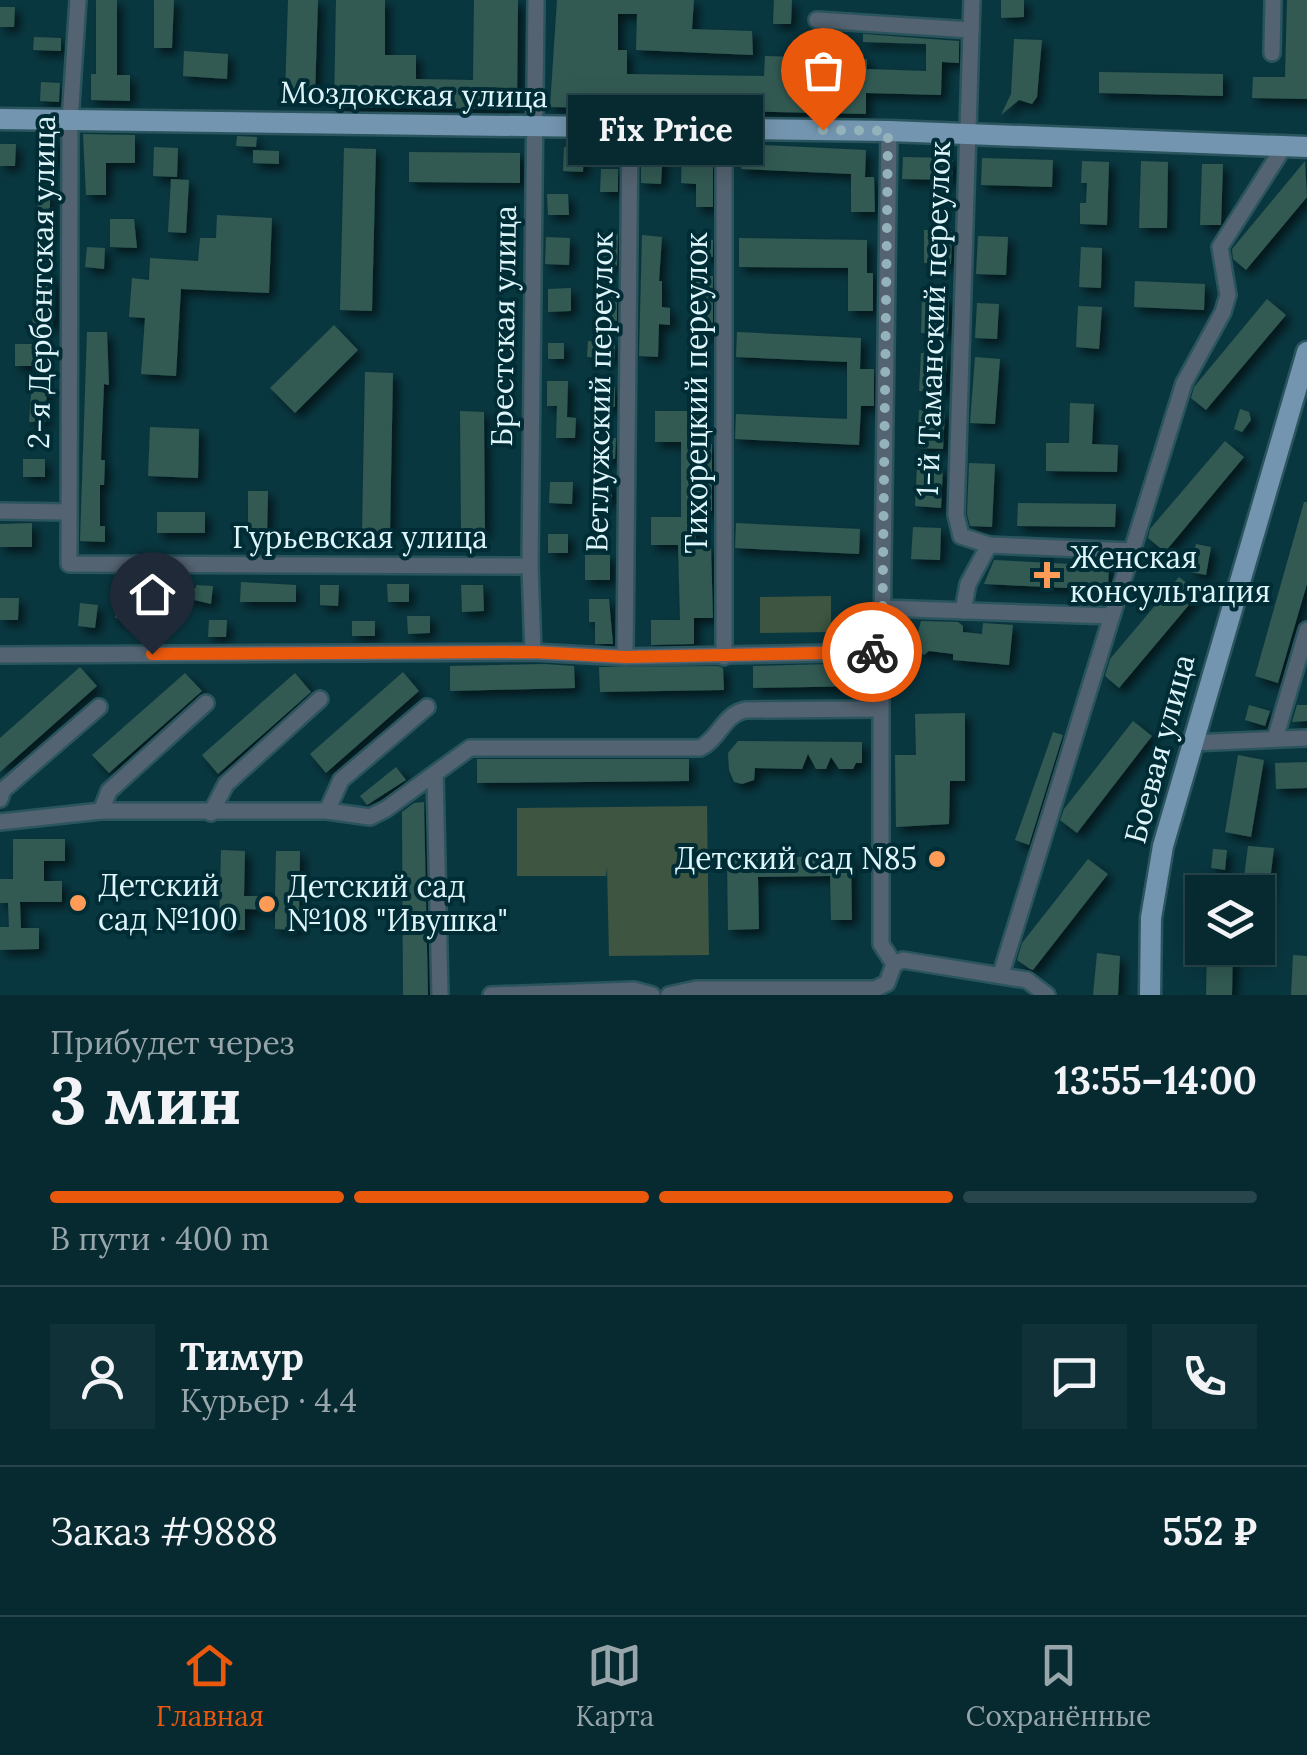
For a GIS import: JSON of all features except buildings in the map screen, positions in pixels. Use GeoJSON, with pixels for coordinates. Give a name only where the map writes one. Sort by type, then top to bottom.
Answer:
{"type":"FeatureCollection","features":[{"type":"Feature","properties":{"kind":"main road","name":"Моздокская улица"},"geometry":{"type":"LineString","coordinates":[[0,119],[888,131],[1307,147]]}},
{"type":"Feature","properties":{"kind":"main road","name":"Боевая улица"},"geometry":{"type":"LineString","coordinates":[[1150,995],[1151,918],[1162,846],[1307,352]]}},
{"type":"Feature","properties":{"kind":"street","name":"2-я Дербентская улица"},"geometry":{"type":"LineString","coordinates":[[69,564],[70,120],[78,0]]}},
{"type":"Feature","properties":{"kind":"street","name":"Брестская улица"},"geometry":{"type":"LineString","coordinates":[[532,652],[536,0]]}},
{"type":"Feature","properties":{"kind":"street","name":"1-й Таманский переулок"},"geometry":{"type":"LineString","coordinates":[[972,0],[956,516],[961,536],[989,546]]}},
{"type":"Feature","properties":{"kind":"street"},"geometry":{"type":"LineString","coordinates":[[1272,0],[1272,52]]}},
{"type":"Feature","properties":{"kind":"street"},"geometry":{"type":"LineString","coordinates":[[817,20],[971,30]]}},
{"type":"Feature","properties":{"kind":"street","name":"Ветлужский переулок"},"geometry":{"type":"LineString","coordinates":[[625,657],[630,128]]}},
{"type":"Feature","properties":{"kind":"street","name":"Тихорецкий переулок"},"geometry":{"type":"LineString","coordinates":[[724,130],[724,656]]}},
{"type":"Feature","properties":{"kind":"street"},"geometry":{"type":"LineString","coordinates":[[888,131],[882,944],[894,964]]}},
{"type":"Feature","properties":{"kind":"street"},"geometry":{"type":"LineString","coordinates":[[1001,974],[1184,382],[1228,296],[1220,247],[1285,145]]}},
{"type":"Feature","properties":{"kind":"street"},"geometry":{"type":"LineString","coordinates":[[0,511],[67,512]]}},
{"type":"Feature","properties":{"kind":"street"},"geometry":{"type":"LineString","coordinates":[[963,611],[968,584],[989,546],[1132,551]]}},
{"type":"Feature","properties":{"kind":"street","name":"Гурьевская улица"},"geometry":{"type":"LineString","coordinates":[[69,564],[530,566]]}},
{"type":"Feature","properties":{"kind":"street"},"geometry":{"type":"LineString","coordinates":[[882,608],[1112,616]]}},
{"type":"Feature","properties":{"kind":"street"},"geometry":{"type":"LineString","coordinates":[[1275,739],[1307,630]]}},
{"type":"Feature","properties":{"kind":"street"},"geometry":{"type":"LineString","coordinates":[[0,655],[532,652],[625,657],[882,652]]}},
{"type":"Feature","properties":{"kind":"street"},"geometry":{"type":"LineString","coordinates":[[211,813],[226,784],[320,699]]}},
{"type":"Feature","properties":{"kind":"street"},"geometry":{"type":"LineString","coordinates":[[101,811],[109,791],[206,703]]}},
{"type":"Feature","properties":{"kind":"street"},"geometry":{"type":"LineString","coordinates":[[0,799],[3,790],[99,707]]}},
{"type":"Feature","properties":{"kind":"street"},"geometry":{"type":"LineString","coordinates":[[327,811],[341,780],[427,707]]}},
{"type":"Feature","properties":{"kind":"street"},"geometry":{"type":"LineString","coordinates":[[0,822],[101,811],[327,811],[370,816],[386,809],[470,748],[700,748],[708,744],[732,713],[881,709]]}},
{"type":"Feature","properties":{"kind":"street"},"geometry":{"type":"LineString","coordinates":[[1190,743],[1307,738]]}},
{"type":"Feature","properties":{"kind":"street"},"geometry":{"type":"LineString","coordinates":[[435,774],[440,995]]}},
{"type":"Feature","properties":{"kind":"street"},"geometry":{"type":"LineString","coordinates":[[669,995],[696,989],[876,989],[887,983],[894,964],[903,960],[1026,980],[1047,995]]}},
{"type":"Feature","properties":{"kind":"street"},"geometry":{"type":"LineString","coordinates":[[492,995],[634,990],[652,995]]}},
{"type":"Feature","properties":{"kind":"green space"},"geometry":{"type":"Polygon","coordinates":[[[831,596],[831,632],[760,633],[760,597],[831,596]]]}},
{"type":"Feature","properties":{"kind":"green space"},"geometry":{"type":"Polygon","coordinates":[[[707,806],[709,955],[609,956],[607,867],[606,876],[517,876],[517,808],[707,806]]]}},
{"type":"Feature","properties":{"kind":"way so far"},"geometry":{"type":"LineString","coordinates":[[823,130],[888,131],[882,652],[872,652]]}},
{"type":"Feature","properties":{"kind":"place","name":"Fix Price"},"geometry":{"type":"Point","coordinates":[823,130]}},
{"type":"Feature","properties":{"kind":"place","name":"Женская консультация"},"geometry":{"type":"Point","coordinates":[1047,575]}},
{"type":"Feature","properties":{"kind":"place","name":"Детский сад N85"},"geometry":{"type":"Point","coordinates":[937,859]}},
{"type":"Feature","properties":{"kind":"place","name":"Детский сад №100"},"geometry":{"type":"Point","coordinates":[78,903]}},
{"type":"Feature","properties":{"kind":"place","name":"Детский сад №108 \"Ивушка\""},"geometry":{"type":"Point","coordinates":[267,904]}},
{"type":"Feature","properties":{"kind":"route"},"geometry":{"type":"LineString","coordinates":[[152,654],[532,652],[625,657],[872,652]]}}]}
